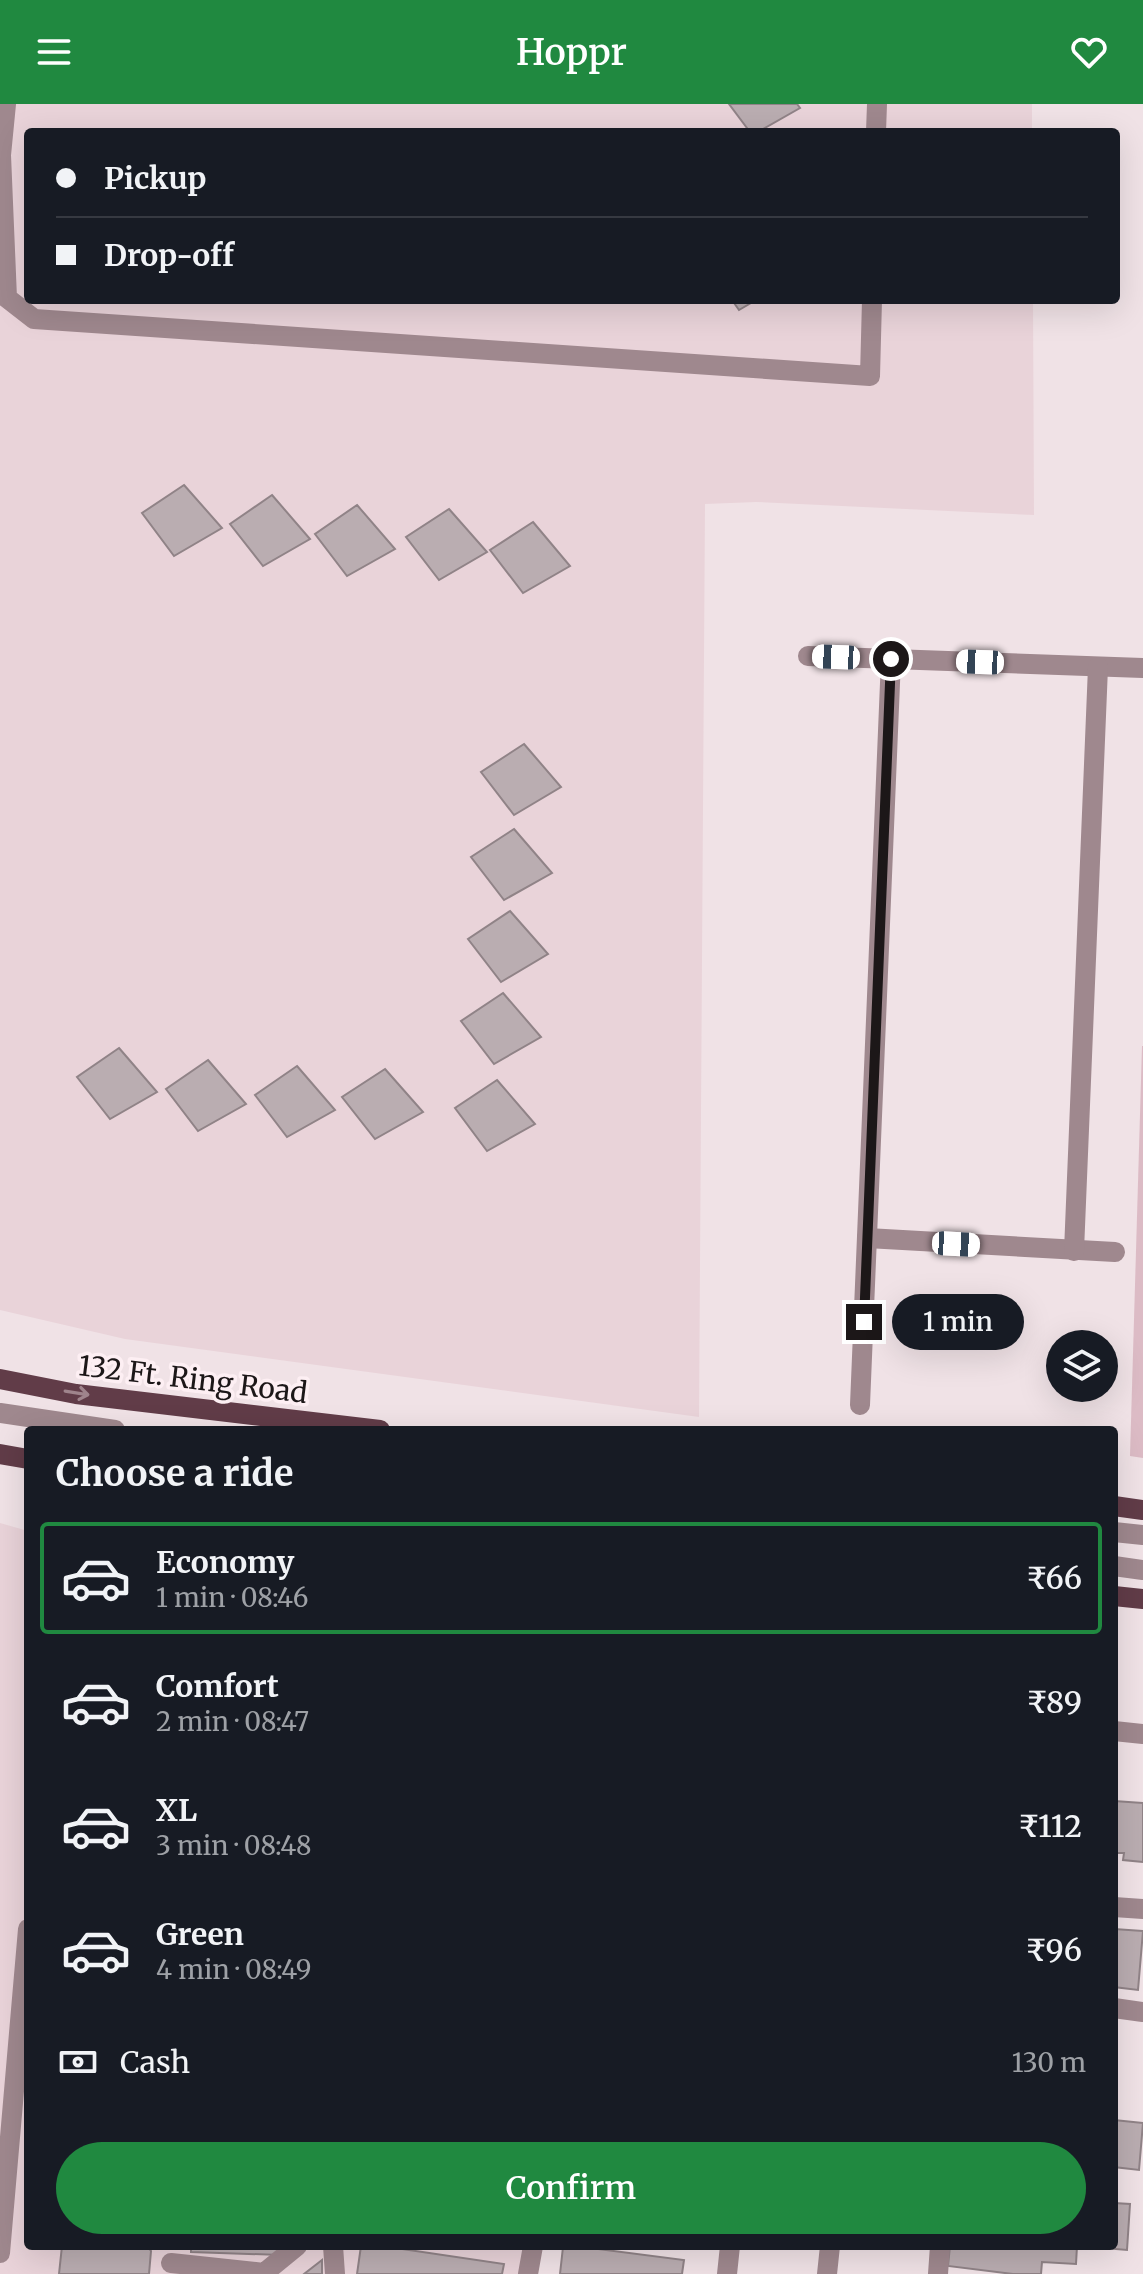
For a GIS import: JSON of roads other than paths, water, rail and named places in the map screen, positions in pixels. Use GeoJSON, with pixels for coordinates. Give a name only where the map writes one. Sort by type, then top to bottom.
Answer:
{"type":"FeatureCollection","features":[{"type":"Feature","properties":{"kind":"main road","name":"132 Ft. Ring Road"},"geometry":{"type":"LineString","coordinates":[[0,1379],[76,1394],[346,1426]]}},
{"type":"Feature","properties":{"kind":"main road"},"geometry":{"type":"LineString","coordinates":[[0,1454],[24,1458]]}},
{"type":"Feature","properties":{"kind":"main road"},"geometry":{"type":"LineString","coordinates":[[1118,1507],[1143,1510]]}},
{"type":"Feature","properties":{"kind":"main road"},"geometry":{"type":"LineString","coordinates":[[1118,1596],[1143,1599]]}},
{"type":"Feature","properties":{"kind":"street"},"geometry":{"type":"LineString","coordinates":[[6,104],[1,155],[7,298],[34,319],[870,376],[872,304]]}},
{"type":"Feature","properties":{"kind":"street"},"geometry":{"type":"LineString","coordinates":[[876,128],[877,104]]}},
{"type":"Feature","properties":{"kind":"street"},"geometry":{"type":"LineString","coordinates":[[808,656],[1143,668]]}},
{"type":"Feature","properties":{"kind":"street"},"geometry":{"type":"LineString","coordinates":[[860,1405],[891,659]]}},
{"type":"Feature","properties":{"kind":"street"},"geometry":{"type":"LineString","coordinates":[[1074,1251],[1098,667]]}},
{"type":"Feature","properties":{"kind":"street"},"geometry":{"type":"LineString","coordinates":[[867,1238],[1115,1252]]}},
{"type":"Feature","properties":{"kind":"street"},"geometry":{"type":"LineString","coordinates":[[0,1413],[88,1426]]}},
{"type":"Feature","properties":{"kind":"street"},"geometry":{"type":"LineString","coordinates":[[1118,1532],[1143,1535]]}},
{"type":"Feature","properties":{"kind":"street"},"geometry":{"type":"LineString","coordinates":[[1118,1567],[1143,1570]]}},
{"type":"Feature","properties":{"kind":"street"},"geometry":{"type":"LineString","coordinates":[[1118,1731],[1143,1734]]}},
{"type":"Feature","properties":{"kind":"street"},"geometry":{"type":"LineString","coordinates":[[1118,1907],[1143,1909]]}},
{"type":"Feature","properties":{"kind":"street"},"geometry":{"type":"LineString","coordinates":[[1118,2009],[1143,2012]]}},
{"type":"Feature","properties":{"kind":"street"},"geometry":{"type":"LineString","coordinates":[[0,2253],[22,2087],[24,2034]]}},
{"type":"Feature","properties":{"kind":"street"},"geometry":{"type":"LineString","coordinates":[[171,2261],[264,2273],[292,2250]]}},
{"type":"Feature","properties":{"kind":"street"},"geometry":{"type":"LineString","coordinates":[[334,2250],[335,2274]]}},
{"type":"Feature","properties":{"kind":"street"},"geometry":{"type":"LineString","coordinates":[[528,2274],[532,2250]]}},
{"type":"Feature","properties":{"kind":"street"},"geometry":{"type":"LineString","coordinates":[[727,2274],[730,2250]]}},
{"type":"Feature","properties":{"kind":"street"},"geometry":{"type":"LineString","coordinates":[[827,2274],[830,2250]]}},
{"type":"Feature","properties":{"kind":"street"},"geometry":{"type":"LineString","coordinates":[[938,2274],[940,2250]]}}]}
